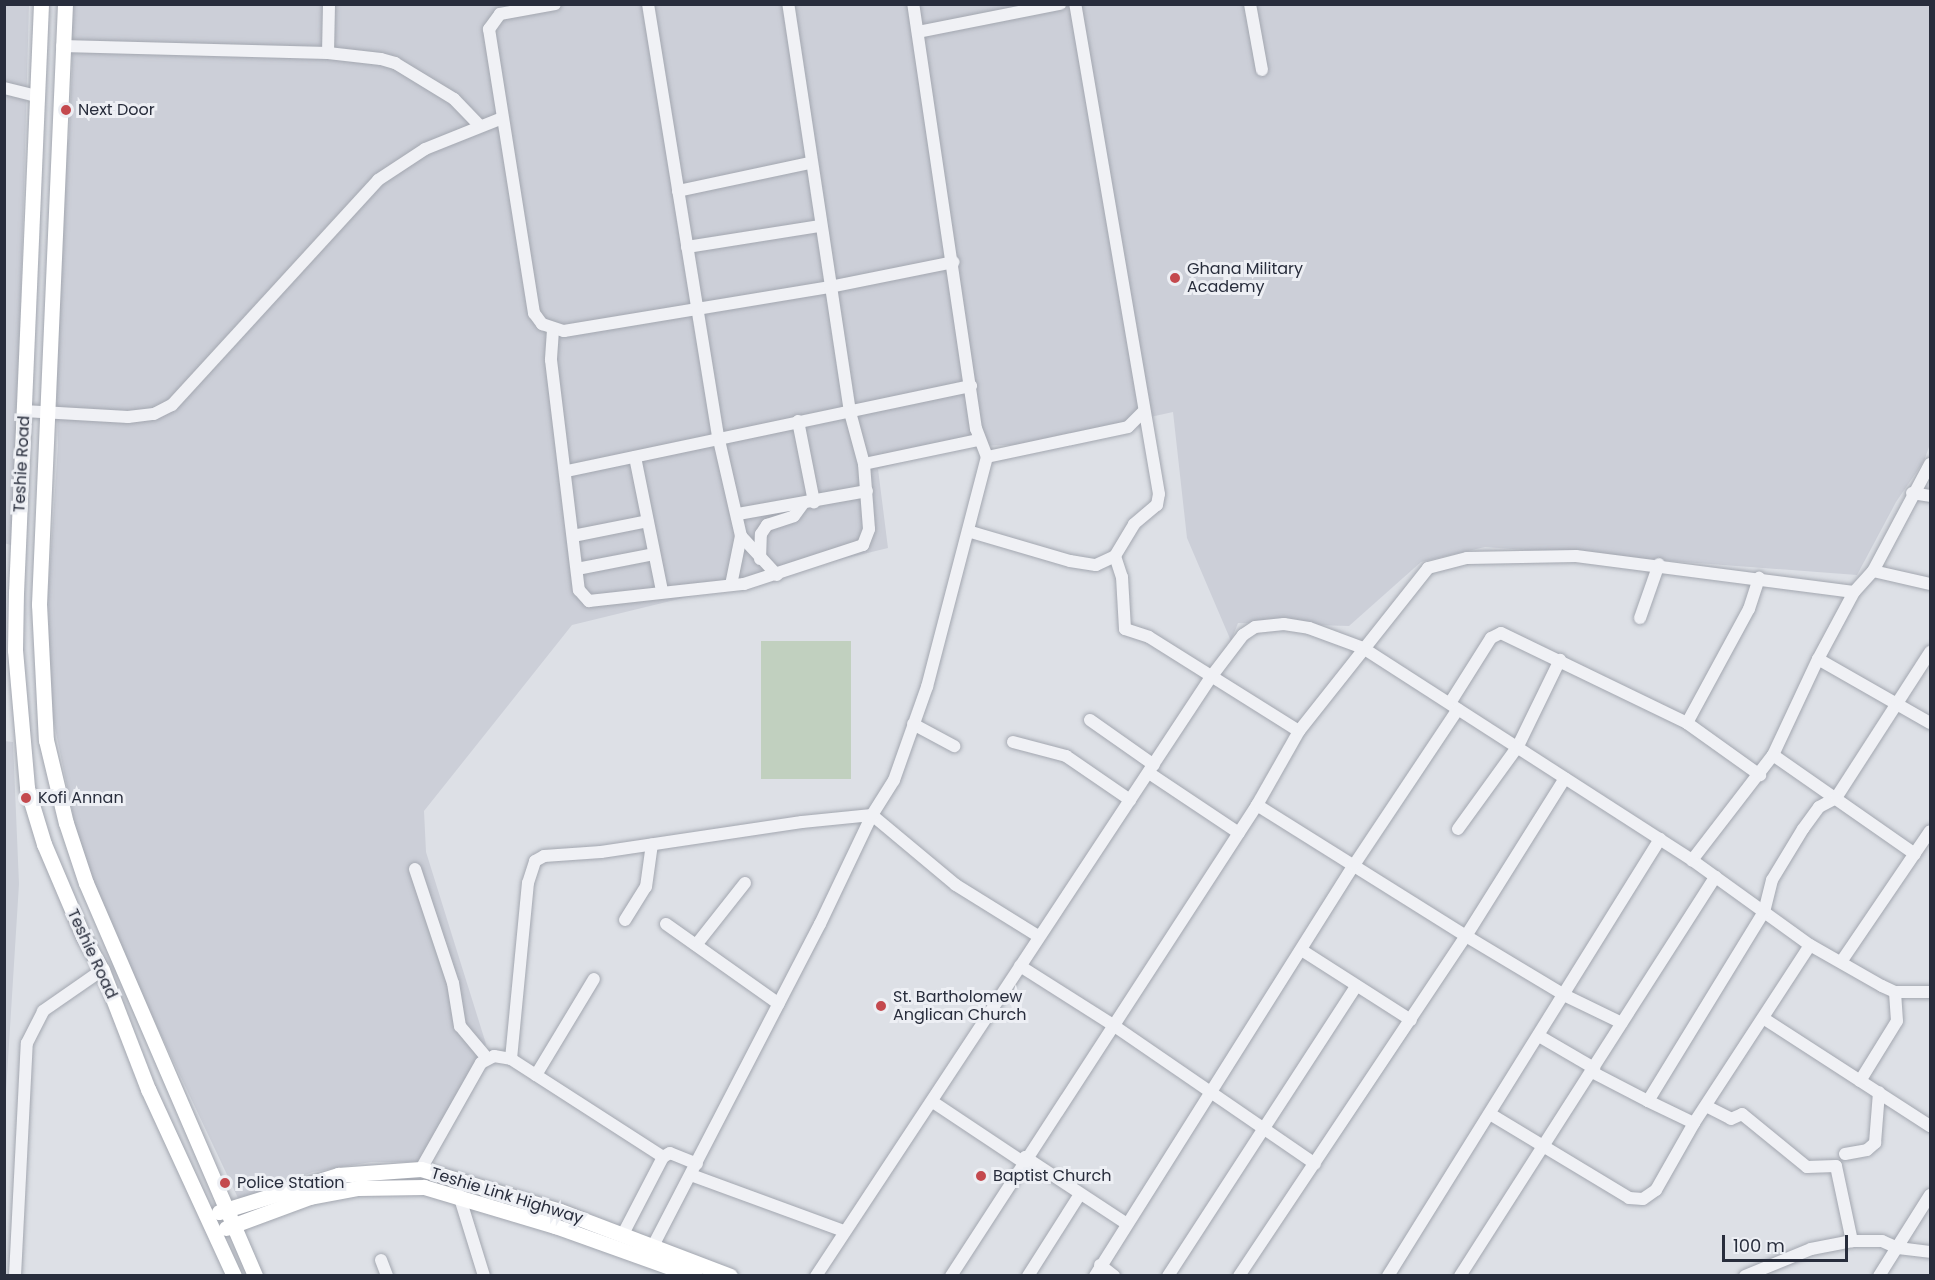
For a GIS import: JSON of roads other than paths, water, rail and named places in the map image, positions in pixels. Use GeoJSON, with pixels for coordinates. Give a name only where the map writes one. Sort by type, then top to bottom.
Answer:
{"type":"FeatureCollection","features":[{"type":"Feature","properties":{"kind":"main road","name":"Teshie Road"},"geometry":{"type":"LineString","coordinates":[[41,4],[15,650],[27,788],[48,854],[83,936],[102,970],[148,1089],[234,1275]]}},
{"type":"Feature","properties":{"kind":"main road","name":"Teshie Road"},"geometry":{"type":"LineString","coordinates":[[64,4],[39,639],[48,751],[66,823],[86,883],[235,1224],[255,1275]]}},
{"type":"Feature","properties":{"kind":"main road","name":"Teshie Link Highway"},"geometry":{"type":"LineString","coordinates":[[208,1217],[228,1208],[338,1175],[421,1169],[461,1179],[623,1234],[730,1275]]}},
{"type":"Feature","properties":{"kind":"main road","name":"Teshie Link Highway"},"geometry":{"type":"LineString","coordinates":[[215,1233],[310,1197],[358,1188],[424,1187],[459,1195],[695,1275]]}},
{"type":"Feature","properties":{"kind":"street"},"geometry":{"type":"LineString","coordinates":[[328,53],[329,4]]}},
{"type":"Feature","properties":{"kind":"street"},"geometry":{"type":"LineString","coordinates":[[553,330],[534,313],[500,119],[489,29],[502,9],[555,4]]}},
{"type":"Feature","properties":{"kind":"street"},"geometry":{"type":"LineString","coordinates":[[648,4],[719,440],[738,514],[741,536],[731,585]]}},
{"type":"Feature","properties":{"kind":"street"},"geometry":{"type":"LineString","coordinates":[[553,330],[551,360],[567,471],[579,590],[589,601],[731,585],[777,575],[863,545],[869,529],[864,464],[850,412],[810,163],[788,4]]}},
{"type":"Feature","properties":{"kind":"street"},"geometry":{"type":"LineString","coordinates":[[653,1246],[694,1170],[731,1092],[779,1004],[872,815],[894,780],[971,532],[987,457],[978,440],[954,262],[913,4]]}},
{"type":"Feature","properties":{"kind":"street"},"geometry":{"type":"LineString","coordinates":[[918,32],[1059,4]]}},
{"type":"Feature","properties":{"kind":"street"},"geometry":{"type":"LineString","coordinates":[[971,532],[1070,561],[1096,565],[1115,556],[1134,524],[1157,505],[1159,494],[1075,4]]}},
{"type":"Feature","properties":{"kind":"street"},"geometry":{"type":"LineString","coordinates":[[1250,4],[1262,70]]}},
{"type":"Feature","properties":{"kind":"street"},"geometry":{"type":"LineString","coordinates":[[62,46],[328,53],[395,63],[454,99],[480,126]]}},
{"type":"Feature","properties":{"kind":"street"},"geometry":{"type":"LineString","coordinates":[[4,88],[36,96]]}},
{"type":"Feature","properties":{"kind":"street"},"geometry":{"type":"LineString","coordinates":[[24,411],[128,417],[153,414],[172,405],[378,180],[425,149],[500,119]]}},
{"type":"Feature","properties":{"kind":"street"},"geometry":{"type":"LineString","coordinates":[[678,191],[810,163]]}},
{"type":"Feature","properties":{"kind":"street"},"geometry":{"type":"LineString","coordinates":[[687,248],[820,226]]}},
{"type":"Feature","properties":{"kind":"street"},"geometry":{"type":"LineString","coordinates":[[553,330],[830,287],[954,262]]}},
{"type":"Feature","properties":{"kind":"street"},"geometry":{"type":"LineString","coordinates":[[567,471],[970,386]]}},
{"type":"Feature","properties":{"kind":"street"},"geometry":{"type":"LineString","coordinates":[[987,457],[1128,428],[1144,411]]}},
{"type":"Feature","properties":{"kind":"street"},"geometry":{"type":"LineString","coordinates":[[798,421],[808,504]]}},
{"type":"Feature","properties":{"kind":"street"},"geometry":{"type":"LineString","coordinates":[[1128,428],[1149,440]]}},
{"type":"Feature","properties":{"kind":"street"},"geometry":{"type":"LineString","coordinates":[[864,464],[978,440]]}},
{"type":"Feature","properties":{"kind":"street"},"geometry":{"type":"LineString","coordinates":[[635,457],[662,591]]}},
{"type":"Feature","properties":{"kind":"street"},"geometry":{"type":"LineString","coordinates":[[1692,860],[1760,775],[1773,755],[1818,659],[1854,592],[1873,571],[1912,493],[1930,464]]}},
{"type":"Feature","properties":{"kind":"street"},"geometry":{"type":"LineString","coordinates":[[738,514],[808,504],[867,491]]}},
{"type":"Feature","properties":{"kind":"street"},"geometry":{"type":"LineString","coordinates":[[1912,493],[1930,496]]}},
{"type":"Feature","properties":{"kind":"street"},"geometry":{"type":"LineString","coordinates":[[759,559],[761,534],[767,525],[794,516],[808,504]]}},
{"type":"Feature","properties":{"kind":"street"},"geometry":{"type":"LineString","coordinates":[[573,536],[648,521]]}},
{"type":"Feature","properties":{"kind":"street"},"geometry":{"type":"LineString","coordinates":[[741,536],[759,559],[777,575]]}},
{"type":"Feature","properties":{"kind":"street"},"geometry":{"type":"LineString","coordinates":[[577,569],[654,554]]}},
{"type":"Feature","properties":{"kind":"street"},"geometry":{"type":"LineString","coordinates":[[951,1275],[1257,805],[1299,731],[1363,648],[1393,614],[1421,573],[1436,564],[1467,558],[1533,555],[1659,564],[1854,592]]}},
{"type":"Feature","properties":{"kind":"street"},"geometry":{"type":"LineString","coordinates":[[1115,556],[1122,577],[1125,629],[1149,637],[1299,731]]}},
{"type":"Feature","properties":{"kind":"street"},"geometry":{"type":"LineString","coordinates":[[1640,618],[1659,564]]}},
{"type":"Feature","properties":{"kind":"street"},"geometry":{"type":"LineString","coordinates":[[1873,571],[1930,584]]}},
{"type":"Feature","properties":{"kind":"street"},"geometry":{"type":"LineString","coordinates":[[1687,723],[1749,609],[1759,578]]}},
{"type":"Feature","properties":{"kind":"street"},"geometry":{"type":"LineString","coordinates":[[816,1275],[933,1102],[1038,936],[1212,677],[1243,635],[1255,627],[1284,624],[1310,628],[1363,648],[1692,860],[1810,945],[1895,992],[1930,992]]}},
{"type":"Feature","properties":{"kind":"street"},"geometry":{"type":"LineString","coordinates":[[1114,1275],[1097,1270],[1303,951],[1454,706],[1496,633],[1560,660],[1687,723],[1760,775]]}},
{"type":"Feature","properties":{"kind":"street"},"geometry":{"type":"LineString","coordinates":[[1648,1101],[1764,912],[1772,880],[1803,829],[1819,807],[1836,798],[1899,704],[1930,652]]}},
{"type":"Feature","properties":{"kind":"street"},"geometry":{"type":"LineString","coordinates":[[1818,659],[1930,723]]}},
{"type":"Feature","properties":{"kind":"street"},"geometry":{"type":"LineString","coordinates":[[1458,829],[1518,746],[1560,660]]}},
{"type":"Feature","properties":{"kind":"street"},"geometry":{"type":"LineString","coordinates":[[1090,720],[1151,769],[1239,833]]}},
{"type":"Feature","properties":{"kind":"street"},"geometry":{"type":"LineString","coordinates":[[913,724],[954,746]]}},
{"type":"Feature","properties":{"kind":"street"},"geometry":{"type":"LineString","coordinates":[[1013,742],[1066,756],[1130,800]]}},
{"type":"Feature","properties":{"kind":"street"},"geometry":{"type":"LineString","coordinates":[[1773,755],[1915,854]]}},
{"type":"Feature","properties":{"kind":"street"},"geometry":{"type":"LineString","coordinates":[[1239,1275],[1411,1020],[1565,778]]}},
{"type":"Feature","properties":{"kind":"street"},"geometry":{"type":"LineString","coordinates":[[1257,805],[1564,995],[1622,1023]]}},
{"type":"Feature","properties":{"kind":"street"},"geometry":{"type":"LineString","coordinates":[[511,1059],[528,883],[535,861],[544,856],[872,815],[956,885],[1038,936]]}},
{"type":"Feature","properties":{"kind":"street"},"geometry":{"type":"LineString","coordinates":[[1840,962],[1930,831]]}},
{"type":"Feature","properties":{"kind":"street"},"geometry":{"type":"LineString","coordinates":[[1388,1275],[1660,839]]}},
{"type":"Feature","properties":{"kind":"street"},"geometry":{"type":"LineString","coordinates":[[625,920],[646,887],[652,844]]}},
{"type":"Feature","properties":{"kind":"street"},"geometry":{"type":"LineString","coordinates":[[415,869],[453,983],[460,1026],[486,1057],[511,1059],[663,1157]]}},
{"type":"Feature","properties":{"kind":"street"},"geometry":{"type":"LineString","coordinates":[[1460,1275],[1715,877]]}},
{"type":"Feature","properties":{"kind":"street"},"geometry":{"type":"LineString","coordinates":[[696,945],[745,883]]}},
{"type":"Feature","properties":{"kind":"street"},"geometry":{"type":"LineString","coordinates":[[666,924],[779,1004]]}},
{"type":"Feature","properties":{"kind":"street"},"geometry":{"type":"LineString","coordinates":[[1490,1114],[1629,1198],[1643,1199],[1656,1190],[1694,1123],[1810,945]]}},
{"type":"Feature","properties":{"kind":"street"},"geometry":{"type":"LineString","coordinates":[[1303,951],[1411,1020]]}},
{"type":"Feature","properties":{"kind":"street"},"geometry":{"type":"LineString","coordinates":[[1020,966],[1113,1025],[1210,1094],[1315,1164]]}},
{"type":"Feature","properties":{"kind":"street"},"geometry":{"type":"LineString","coordinates":[[15,1275],[27,1043],[43,1011],[102,970]]}},
{"type":"Feature","properties":{"kind":"street"},"geometry":{"type":"LineString","coordinates":[[536,1075],[594,979]]}},
{"type":"Feature","properties":{"kind":"street"},"geometry":{"type":"LineString","coordinates":[[1168,1275],[1356,986]]}},
{"type":"Feature","properties":{"kind":"street"},"geometry":{"type":"LineString","coordinates":[[1860,1081],[1897,1021],[1895,992]]}},
{"type":"Feature","properties":{"kind":"street"},"geometry":{"type":"LineString","coordinates":[[1763,1018],[1930,1126]]}},
{"type":"Feature","properties":{"kind":"street"},"geometry":{"type":"LineString","coordinates":[[1539,1036],[1648,1101],[1694,1123]]}},
{"type":"Feature","properties":{"kind":"street"},"geometry":{"type":"LineString","coordinates":[[421,1169],[486,1057]]}},
{"type":"Feature","properties":{"kind":"street"},"geometry":{"type":"LineString","coordinates":[[1845,1154],[1867,1150],[1875,1143],[1880,1092]]}},
{"type":"Feature","properties":{"kind":"street"},"geometry":{"type":"LineString","coordinates":[[933,1102],[1127,1224]]}},
{"type":"Feature","properties":{"kind":"street"},"geometry":{"type":"LineString","coordinates":[[1706,1106],[1731,1119],[1742,1114],[1807,1167],[1836,1166],[1852,1241]]}},
{"type":"Feature","properties":{"kind":"street"},"geometry":{"type":"LineString","coordinates":[[623,1234],[663,1157],[670,1153],[718,1188],[758,1201],[771,1201],[844,1231]]}},
{"type":"Feature","properties":{"kind":"street"},"geometry":{"type":"LineString","coordinates":[[1028,1275],[1080,1194]]}},
{"type":"Feature","properties":{"kind":"street"},"geometry":{"type":"LineString","coordinates":[[459,1195],[467,1232],[481,1275]]}},
{"type":"Feature","properties":{"kind":"street"},"geometry":{"type":"LineString","coordinates":[[1879,1275],[1930,1195]]}},
{"type":"Feature","properties":{"kind":"street"},"geometry":{"type":"LineString","coordinates":[[467,1232],[475,1201]]}},
{"type":"Feature","properties":{"kind":"street"},"geometry":{"type":"LineString","coordinates":[[1745,1275],[1811,1249],[1852,1241],[1882,1241],[1898,1248],[1930,1252]]}},
{"type":"Feature","properties":{"kind":"street"},"geometry":{"type":"LineString","coordinates":[[381,1260],[387,1275]]}},
{"type":"Feature","properties":{"kind":"place","name":"Next Door"},"geometry":{"type":"Point","coordinates":[66,110]}},
{"type":"Feature","properties":{"kind":"place","name":"Ghana Military Academy"},"geometry":{"type":"Point","coordinates":[1175,278]}},
{"type":"Feature","properties":{"kind":"place","name":"Kofi Annan"},"geometry":{"type":"Point","coordinates":[26,798]}},
{"type":"Feature","properties":{"kind":"place","name":"St. Bartholomew Anglican Church"},"geometry":{"type":"Point","coordinates":[881,1006]}},
{"type":"Feature","properties":{"kind":"place","name":"Baptist Church"},"geometry":{"type":"Point","coordinates":[981,1176]}},
{"type":"Feature","properties":{"kind":"place","name":"Police Station"},"geometry":{"type":"Point","coordinates":[225,1183]}}]}
